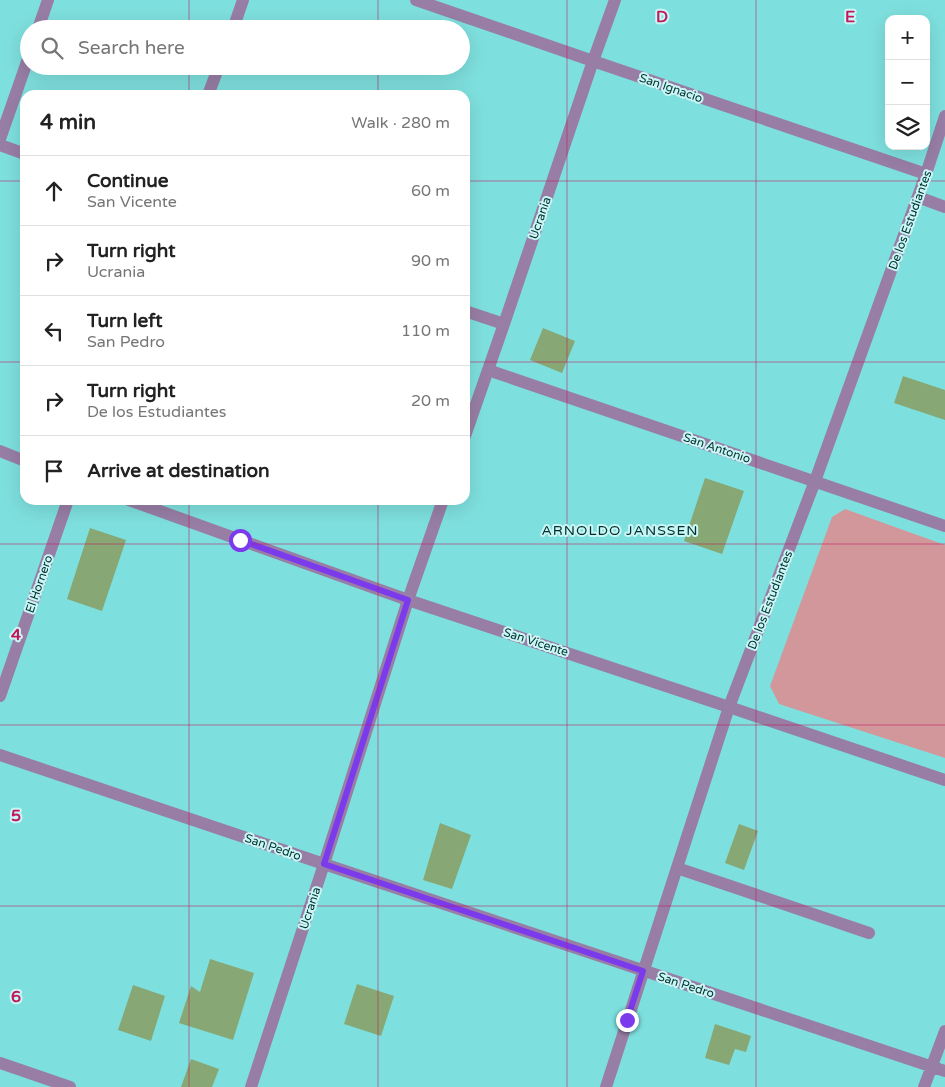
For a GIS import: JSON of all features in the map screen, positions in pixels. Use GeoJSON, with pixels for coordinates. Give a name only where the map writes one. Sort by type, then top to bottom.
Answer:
{"type":"FeatureCollection","features":[{"type":"Feature","properties":{"kind":"street"},"geometry":{"type":"LineString","coordinates":[[41,20],[48,0]]}},
{"type":"Feature","properties":{"kind":"street"},"geometry":{"type":"LineString","coordinates":[[236,20],[243,0]]}},
{"type":"Feature","properties":{"kind":"street","name":"San Ignacio"},"geometry":{"type":"LineString","coordinates":[[416,0],[926,174]]}},
{"type":"Feature","properties":{"kind":"street","name":"Ucrania"},"geometry":{"type":"LineString","coordinates":[[470,422],[615,0]]}},
{"type":"Feature","properties":{"kind":"street"},"geometry":{"type":"LineString","coordinates":[[0,139],[22,75]]}},
{"type":"Feature","properties":{"kind":"street"},"geometry":{"type":"LineString","coordinates":[[210,90],[216,75]]}},
{"type":"Feature","properties":{"kind":"street","name":"De los Estudiantes"},"geometry":{"type":"LineString","coordinates":[[606,1087],[729,707],[815,481],[918,197],[945,116]]}},
{"type":"Feature","properties":{"kind":"street"},"geometry":{"type":"LineString","coordinates":[[0,145],[20,152]]}},
{"type":"Feature","properties":{"kind":"street"},"geometry":{"type":"LineString","coordinates":[[918,197],[945,206]]}},
{"type":"Feature","properties":{"kind":"street"},"geometry":{"type":"LineString","coordinates":[[470,313],[504,324]]}},
{"type":"Feature","properties":{"kind":"street","name":"San Antonio"},"geometry":{"type":"LineString","coordinates":[[488,370],[945,526]]}},
{"type":"Feature","properties":{"kind":"street"},"geometry":{"type":"LineString","coordinates":[[0,451],[20,459]]}},
{"type":"Feature","properties":{"kind":"street","name":"El Hornero"},"geometry":{"type":"LineString","coordinates":[[0,696],[66,505]]}},
{"type":"Feature","properties":{"kind":"street","name":"San Vicente"},"geometry":{"type":"LineString","coordinates":[[143,505],[408,600],[945,780]]}},
{"type":"Feature","properties":{"kind":"street","name":"Ucrania"},"geometry":{"type":"LineString","coordinates":[[251,1087],[408,600],[441,505]]}},
{"type":"Feature","properties":{"kind":"street","name":"San Pedro"},"geometry":{"type":"LineString","coordinates":[[0,755],[945,1071]]}},
{"type":"Feature","properties":{"kind":"street"},"geometry":{"type":"LineString","coordinates":[[677,868],[869,934]]}},
{"type":"Feature","properties":{"kind":"street"},"geometry":{"type":"LineString","coordinates":[[924,1087],[945,1031]]}},
{"type":"Feature","properties":{"kind":"street"},"geometry":{"type":"LineString","coordinates":[[0,1063],[70,1087]]}},
{"type":"Feature","properties":{"kind":"shaded area"},"geometry":{"type":"Polygon","coordinates":[[[845,509],[945,545],[945,758],[779,704],[770,686],[832,517],[845,509]]]}},
{"type":"Feature","properties":{"kind":"building"},"geometry":{"type":"Polygon","coordinates":[[[543,328],[575,341],[562,373],[530,360],[543,328]]]}},
{"type":"Feature","properties":{"kind":"building"},"geometry":{"type":"Polygon","coordinates":[[[903,376],[945,390],[945,420],[894,403],[903,376]]]}},
{"type":"Feature","properties":{"kind":"building"},"geometry":{"type":"Polygon","coordinates":[[[705,478],[744,491],[722,554],[684,541],[705,478]]]}},
{"type":"Feature","properties":{"kind":"building"},"geometry":{"type":"Polygon","coordinates":[[[90,528],[126,540],[102,611],[67,599],[90,528]]]}},
{"type":"Feature","properties":{"kind":"building"},"geometry":{"type":"Polygon","coordinates":[[[440,823],[471,835],[452,889],[423,880],[440,823]]]}},
{"type":"Feature","properties":{"kind":"building"},"geometry":{"type":"Polygon","coordinates":[[[739,824],[758,831],[744,870],[725,863],[739,824]]]}},
{"type":"Feature","properties":{"kind":"building"},"geometry":{"type":"Polygon","coordinates":[[[210,959],[254,973],[233,1040],[179,1023],[191,986],[200,992],[210,959]]]}},
{"type":"Feature","properties":{"kind":"building"},"geometry":{"type":"Polygon","coordinates":[[[357,984],[394,996],[381,1036],[344,1024],[357,984]]]}},
{"type":"Feature","properties":{"kind":"building"},"geometry":{"type":"Polygon","coordinates":[[[133,985],[165,996],[151,1041],[118,1030],[133,985]]]}},
{"type":"Feature","properties":{"kind":"building"},"geometry":{"type":"Polygon","coordinates":[[[715,1024],[751,1036],[746,1052],[735,1049],[729,1065],[705,1058],[715,1024]]]}},
{"type":"Feature","properties":{"kind":"building"},"geometry":{"type":"Polygon","coordinates":[[[191,1059],[219,1069],[212,1087],[181,1087],[191,1059]]]}},
{"type":"Feature","properties":{"kind":"district","name":"ARNOLDO JANSSEN"},"geometry":{"type":"Point","coordinates":[620,530]}},
{"type":"Feature","properties":{"kind":"route"},"geometry":{"type":"LineString","coordinates":[[240,540],[408,600],[324,864],[643,971],[627,1020]]}}]}
